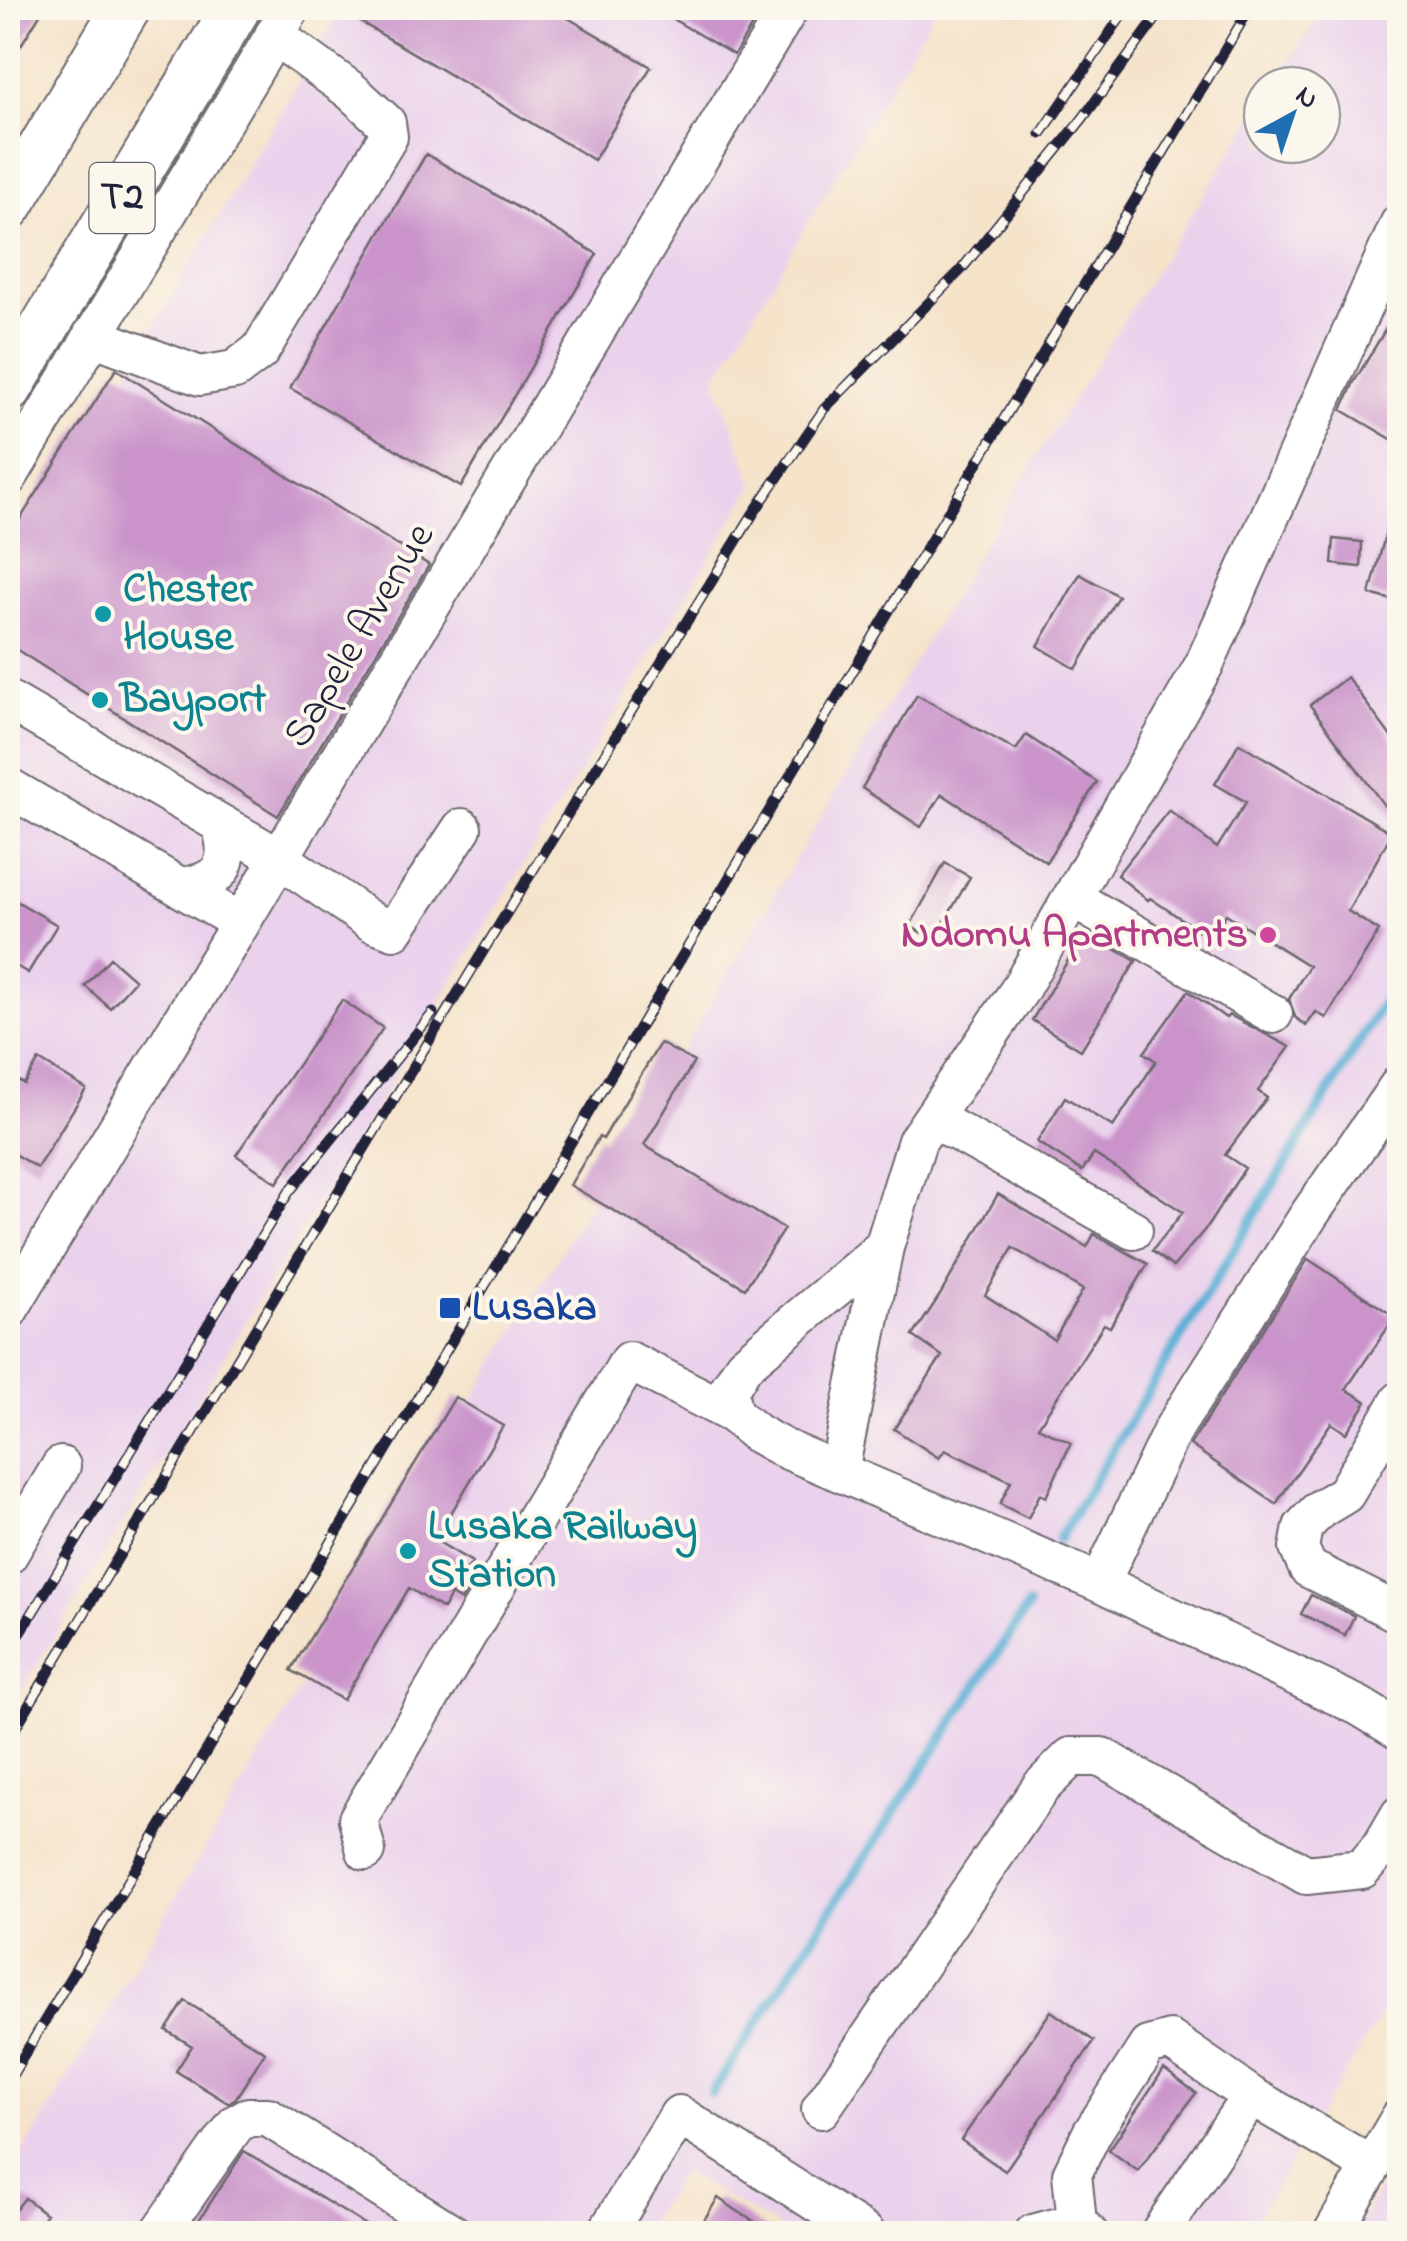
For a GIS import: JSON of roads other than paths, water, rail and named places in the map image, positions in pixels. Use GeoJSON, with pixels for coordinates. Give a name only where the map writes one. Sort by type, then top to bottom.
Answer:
{"type":"FeatureCollection","features":[{"type":"Feature","properties":{"kind":"main road","name":"T2"},"geometry":{"type":"LineString","coordinates":[[8,206],[126,8]]}},
{"type":"Feature","properties":{"kind":"main road","name":"T2"},"geometry":{"type":"LineString","coordinates":[[8,388],[236,8]]}},
{"type":"Feature","properties":{"kind":"street","name":"Sapele Avenue"},"geometry":{"type":"LineString","coordinates":[[8,1311],[18,1268],[240,922],[789,8]]}},
{"type":"Feature","properties":{"kind":"street"},"geometry":{"type":"LineString","coordinates":[[13,460],[282,21],[386,123],[388,137],[280,318],[260,351],[236,370],[200,376],[92,336]]}},
{"type":"Feature","properties":{"kind":"street"},"geometry":{"type":"LineString","coordinates":[[175,109],[189,176]]}},
{"type":"Feature","properties":{"kind":"street"},"geometry":{"type":"LineString","coordinates":[[839,1471],[884,1247],[917,1141],[1019,991],[1204,665],[1400,222]]}},
{"type":"Feature","properties":{"kind":"street"},"geometry":{"type":"LineString","coordinates":[[8,700],[279,858],[372,922],[394,930],[462,828]]}},
{"type":"Feature","properties":{"kind":"street"},"geometry":{"type":"LineString","coordinates":[[8,787],[240,922]]}},
{"type":"Feature","properties":{"kind":"street"},"geometry":{"type":"LineString","coordinates":[[181,887],[204,884],[222,870],[228,847],[221,825]]}},
{"type":"Feature","properties":{"kind":"street"},"geometry":{"type":"LineString","coordinates":[[1072,898],[1272,1014]]}},
{"type":"Feature","properties":{"kind":"street"},"geometry":{"type":"LineString","coordinates":[[1100,1583],[1172,1431],[1400,1084]]}},
{"type":"Feature","properties":{"kind":"street"},"geometry":{"type":"LineString","coordinates":[[933,1118],[1134,1230]]}},
{"type":"Feature","properties":{"kind":"street"},"geometry":{"type":"LineString","coordinates":[[734,1414],[728,1390],[744,1365],[884,1247]]}},
{"type":"Feature","properties":{"kind":"street"},"geometry":{"type":"LineString","coordinates":[[812,1307],[843,1316],[864,1344]]}},
{"type":"Feature","properties":{"kind":"street"},"geometry":{"type":"LineString","coordinates":[[366,1851],[358,1819],[629,1361],[734,1414],[782,1448],[1100,1583],[1359,1706],[1400,1731]]}},
{"type":"Feature","properties":{"kind":"street"},"geometry":{"type":"LineString","coordinates":[[1395,1598],[1308,1568],[1298,1548],[1303,1527],[1345,1494],[1400,1402]]}},
{"type":"Feature","properties":{"kind":"street"},"geometry":{"type":"LineString","coordinates":[[8,1556],[61,1466]]}},
{"type":"Feature","properties":{"kind":"street"},"geometry":{"type":"LineString","coordinates":[[821,2109],[1041,1786],[1071,1757],[1102,1757],[1306,1876],[1362,1868],[1382,1846],[1400,1815]]}},
{"type":"Feature","properties":{"kind":"street"},"geometry":{"type":"LineString","coordinates":[[1033,2234],[1083,2228],[1072,2174],[1092,2132],[1148,2046],[1170,2040],[1251,2096],[1383,2163]]}},
{"type":"Feature","properties":{"kind":"street"},"geometry":{"type":"LineString","coordinates":[[1159,2234],[1251,2096]]}},
{"type":"Feature","properties":{"kind":"street"},"geometry":{"type":"LineString","coordinates":[[606,2234],[680,2116],[866,2234]]}},
{"type":"Feature","properties":{"kind":"street"},"geometry":{"type":"LineString","coordinates":[[159,2234],[236,2124],[248,2117],[268,2117],[453,2234]]}},
{"type":"Feature","properties":{"kind":"street"},"geometry":{"type":"LineString","coordinates":[[1332,2234],[1383,2163],[1400,2118]]}},
{"type":"Feature","properties":{"kind":"waterway"},"geometry":{"type":"LineString","coordinates":[[1059,1539],[1400,974]]}},
{"type":"Feature","properties":{"kind":"waterway"},"geometry":{"type":"LineString","coordinates":[[712,2093],[1028,1606]]}},
{"type":"Feature","properties":{"kind":"railway"},"geometry":{"type":"LineString","coordinates":[[1041,134],[1127,8]]}},
{"type":"Feature","properties":{"kind":"railway"},"geometry":{"type":"LineString","coordinates":[[8,1740],[485,948],[753,514],[824,409],[961,270],[1083,118],[1164,8]]}},
{"type":"Feature","properties":{"kind":"railway"},"geometry":{"type":"LineString","coordinates":[[8,2082],[1250,8]]}},
{"type":"Feature","properties":{"kind":"railway"},"geometry":{"type":"LineString","coordinates":[[8,1653],[289,1192],[433,1013]]}},
{"type":"Feature","properties":{"kind":"place","name":"Chester House"},"geometry":{"type":"Point","coordinates":[103,614]}},
{"type":"Feature","properties":{"kind":"place","name":"Bayport"},"geometry":{"type":"Point","coordinates":[100,700]}},
{"type":"Feature","properties":{"kind":"place","name":"Ndomu Apartments"},"geometry":{"type":"Point","coordinates":[1268,935]}},
{"type":"Feature","properties":{"kind":"place","name":"Lusaka"},"geometry":{"type":"Point","coordinates":[450,1308]}},
{"type":"Feature","properties":{"kind":"place","name":"Lusaka Railway Station"},"geometry":{"type":"Point","coordinates":[408,1551]}}]}
